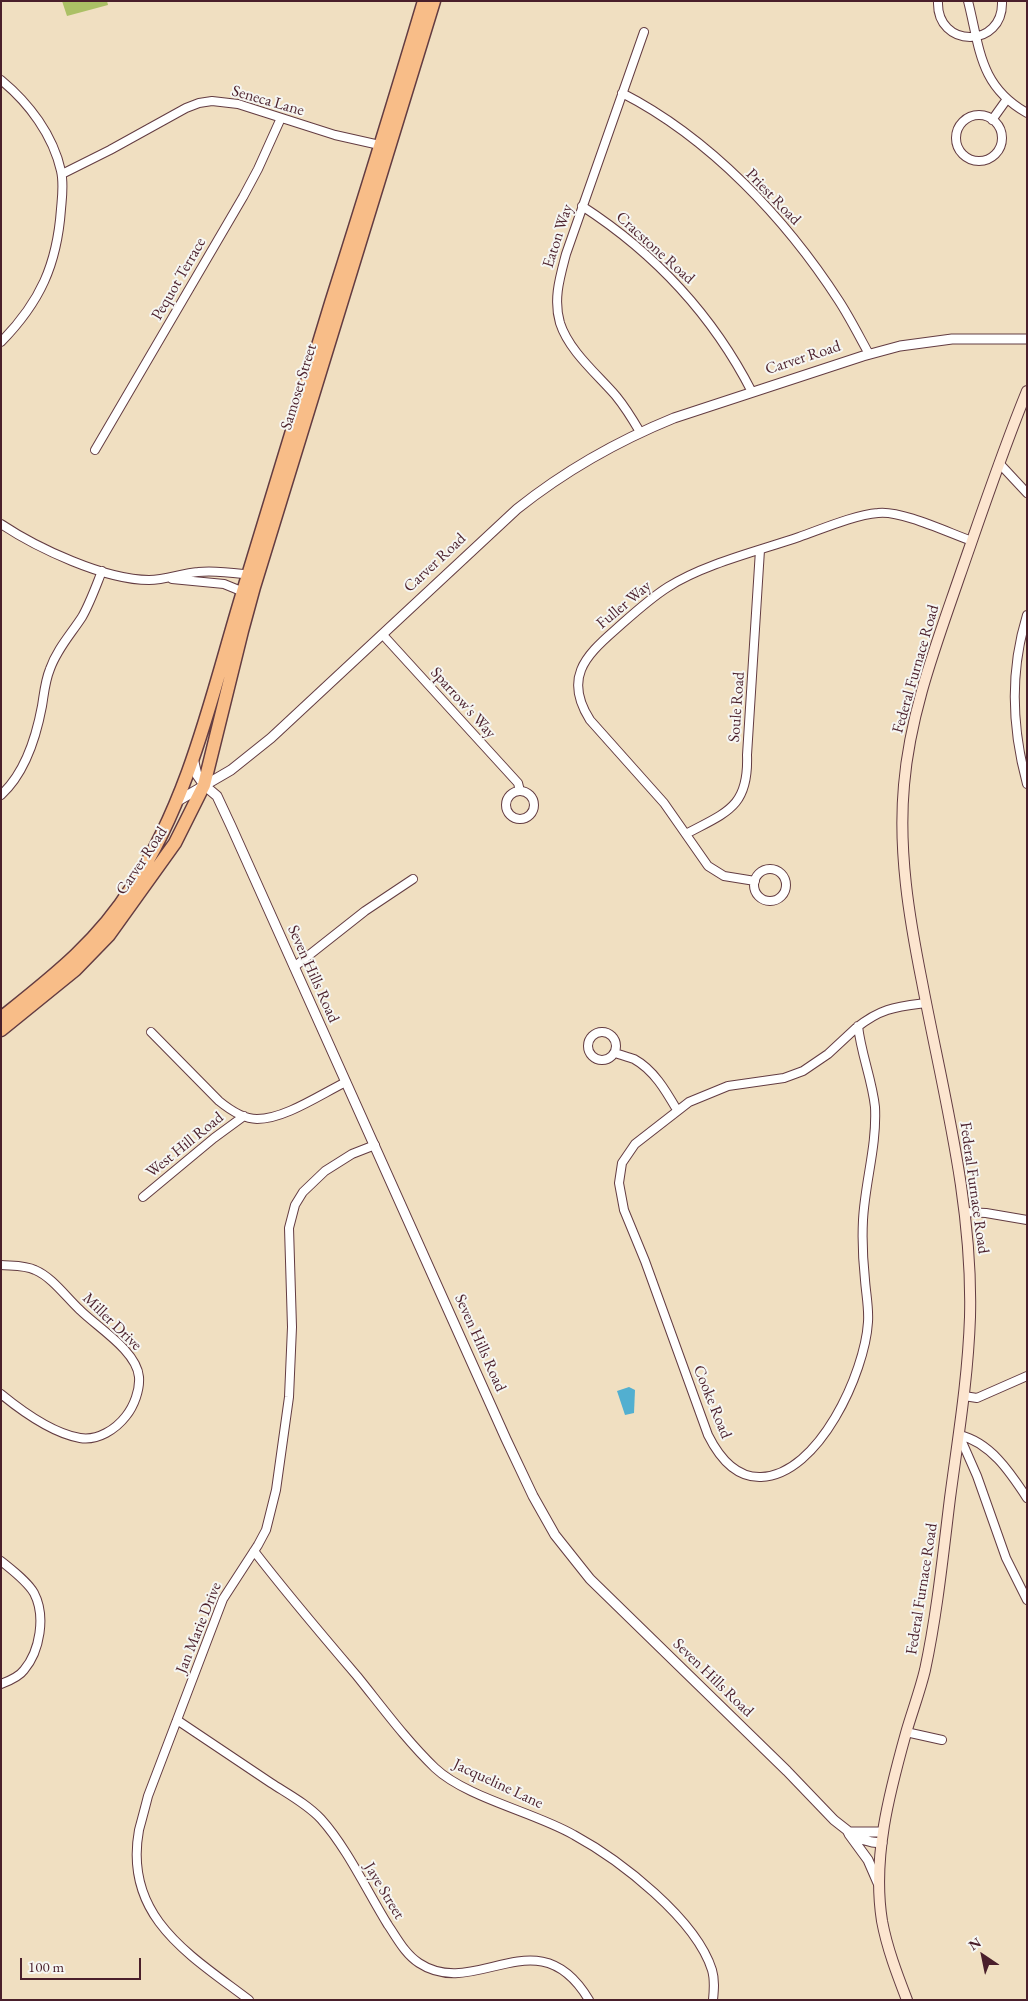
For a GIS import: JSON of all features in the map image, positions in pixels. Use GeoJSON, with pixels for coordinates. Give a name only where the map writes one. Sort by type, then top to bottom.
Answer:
{"type":"FeatureCollection","features":[{"type":"Feature","properties":{"kind":"highway","name":"Samoset Street"},"geometry":{"type":"LineString","coordinates":[[386,147],[424,1]]}},
{"type":"Feature","properties":{"kind":"highway","name":"Samoset Street"},"geometry":{"type":"LineString","coordinates":[[193,758],[253,576],[386,147],[434,1]]}},
{"type":"Feature","properties":{"kind":"highway","name":"Samoset Street"},"geometry":{"type":"LineString","coordinates":[[204,785],[247,594]]}},
{"type":"Feature","properties":{"kind":"highway","name":"Carver Road"},"geometry":{"type":"LineString","coordinates":[[1,1018],[69,963],[110,918],[143,869],[176,802],[193,758]]}},
{"type":"Feature","properties":{"kind":"highway","name":"Carver Road"},"geometry":{"type":"LineString","coordinates":[[1,1030],[75,970],[109,935],[175,843],[204,785]]}},
{"type":"Feature","properties":{"kind":"main road","name":"Federal Furnace Road"},"geometry":{"type":"LineString","coordinates":[[907,2000],[885,1933],[880,1885],[882,1843],[889,1797],[924,1673],[964,1396],[970,1318],[970,1266],[965,1212],[957,1160],[911,927],[904,867],[902,827],[904,785],[918,704],[930,664],[999,463],[1027,391]]}},
{"type":"Feature","properties":{"kind":"street"},"geometry":{"type":"LineString","coordinates":[[938,1],[940,17],[948,29],[961,36],[976,37],[989,31],[994,26],[1001,14],[1002,1]]}},
{"type":"Feature","properties":{"kind":"street"},"geometry":{"type":"LineString","coordinates":[[968,1],[986,71],[996,88],[1007,99],[1027,112]]}},
{"type":"Feature","properties":{"kind":"street","name":"Eaton Way"},"geometry":{"type":"LineString","coordinates":[[640,432],[618,399],[574,349],[560,322],[557,302],[558,285],[566,254],[644,32]]}},
{"type":"Feature","properties":{"kind":"street"},"geometry":{"type":"LineString","coordinates":[[1,80],[25,102],[41,124],[56,154],[62,174],[59,232],[50,271],[29,309],[1,342]]}},
{"type":"Feature","properties":{"kind":"street","name":"Priest Road"},"geometry":{"type":"LineString","coordinates":[[622,93],[650,107],[690,137],[755,194],[790,233],[820,272],[869,354]]}},
{"type":"Feature","properties":{"kind":"street"},"geometry":{"type":"LineString","coordinates":[[992,120],[1007,99]]}},
{"type":"Feature","properties":{"kind":"street","name":"Seneca Lane"},"geometry":{"type":"LineString","coordinates":[[62,174],[110,150],[160,121],[199,103],[215,101],[230,103],[336,135],[386,147]]}},
{"type":"Feature","properties":{"kind":"street"},"geometry":{"type":"LineString","coordinates":[[975,115],[984,116],[992,120],[1000,128],[1002,139],[995,154],[980,161],[964,156],[956,143],[956,134],[960,125],[966,119],[975,115]]}},
{"type":"Feature","properties":{"kind":"street","name":"Pequot Terrace"},"geometry":{"type":"LineString","coordinates":[[94,450],[243,198],[281,118]]}},
{"type":"Feature","properties":{"kind":"street","name":"Cracstone Road"},"geometry":{"type":"LineString","coordinates":[[582,206],[625,237],[675,281],[706,318],[729,351],[752,392]]}},
{"type":"Feature","properties":{"kind":"street","name":"Carver Road"},"geometry":{"type":"LineString","coordinates":[[204,785],[231,770],[271,738],[494,529],[535,494],[574,467],[640,432],[674,418],[869,354],[931,341],[1027,339]]}},
{"type":"Feature","properties":{"kind":"street"},"geometry":{"type":"LineString","coordinates":[[999,463],[1027,492]]}},
{"type":"Feature","properties":{"kind":"street","name":"Fuller Way"},"geometry":{"type":"LineString","coordinates":[[755,881],[729,877],[713,870],[699,856],[686,834],[655,792],[596,727],[585,712],[578,688],[581,670],[594,648],[668,587],[698,572],[879,512],[901,516],[972,541]]}},
{"type":"Feature","properties":{"kind":"street"},"geometry":{"type":"LineString","coordinates":[[1,524],[73,561],[102,571],[150,580],[199,572],[223,572],[253,576]]}},
{"type":"Feature","properties":{"kind":"street","name":"Soule Road"},"geometry":{"type":"LineString","coordinates":[[686,834],[723,813],[738,801],[744,792],[748,774],[747,755],[760,550]]}},
{"type":"Feature","properties":{"kind":"street"},"geometry":{"type":"LineString","coordinates":[[1,795],[20,773],[30,750],[42,709],[49,670],[62,644],[82,616],[102,571]]}},
{"type":"Feature","properties":{"kind":"street"},"geometry":{"type":"LineString","coordinates":[[163,578],[224,584],[247,594]]}},
{"type":"Feature","properties":{"kind":"street"},"geometry":{"type":"LineString","coordinates":[[1027,615],[1018,654],[1015,702],[1016,735],[1027,784]]}},
{"type":"Feature","properties":{"kind":"street","name":"Sparrow's Way"},"geometry":{"type":"LineString","coordinates":[[382,634],[518,783],[520,791]]}},
{"type":"Feature","properties":{"kind":"street","name":"Seven Hills Road"},"geometry":{"type":"LineString","coordinates":[[193,758],[197,775],[204,785],[217,796],[506,1439],[533,1496],[555,1535],[590,1579],[848,1832],[857,1838],[882,1843]]}},
{"type":"Feature","properties":{"kind":"street"},"geometry":{"type":"LineString","coordinates":[[176,802],[204,785]]}},
{"type":"Feature","properties":{"kind":"street"},"geometry":{"type":"LineString","coordinates":[[774,870],[784,877],[786,889],[782,896],[776,900],[765,900],[756,892],[755,881],[762,871],[774,870]]}},
{"type":"Feature","properties":{"kind":"street"},"geometry":{"type":"LineString","coordinates":[[294,967],[365,911],[413,878]]}},
{"type":"Feature","properties":{"kind":"street","name":"Cooke Road"},"geometry":{"type":"LineString","coordinates":[[858,1026],[860,1043],[872,1087],[875,1124],[873,1153],[863,1219],[868,1313],[866,1341],[849,1388],[816,1446],[789,1469],[772,1476],[755,1477],[739,1472],[725,1462],[714,1446],[624,1210],[620,1190],[620,1176],[625,1157],[635,1144],[678,1110],[702,1096],[728,1086],[784,1078],[803,1071],[828,1054],[858,1026],[874,1015],[890,1007],[926,1003]]}},
{"type":"Feature","properties":{"kind":"street"},"geometry":{"type":"LineString","coordinates":[[151,1032],[219,1101],[230,1110],[244,1116],[256,1119],[282,1114],[346,1082]]}},
{"type":"Feature","properties":{"kind":"street"},"geometry":{"type":"LineString","coordinates":[[615,1053],[635,1060],[649,1070],[678,1110]]}},
{"type":"Feature","properties":{"kind":"street","name":"West Hill Road"},"geometry":{"type":"LineString","coordinates":[[144,1197],[214,1138],[244,1116]]}},
{"type":"Feature","properties":{"kind":"street","name":"Jan Marie Drive"},"geometry":{"type":"LineString","coordinates":[[249,2000],[171,1938],[152,1911],[138,1873],[137,1857],[140,1830],[148,1796],[223,1599],[266,1530],[274,1498],[285,1435],[291,1356],[289,1228],[292,1215],[303,1192],[326,1171],[352,1154],[375,1145]]}},
{"type":"Feature","properties":{"kind":"street"},"geometry":{"type":"LineString","coordinates":[[965,1212],[986,1213],[1027,1220]]}},
{"type":"Feature","properties":{"kind":"street","name":"Miller Drive"},"geometry":{"type":"LineString","coordinates":[[1,1266],[24,1267],[41,1273],[118,1344],[136,1366],[139,1377],[138,1391],[129,1412],[120,1424],[109,1432],[82,1439],[39,1421],[1,1394]]}},
{"type":"Feature","properties":{"kind":"street"},"geometry":{"type":"LineString","coordinates":[[964,1396],[976,1398],[1027,1376]]}},
{"type":"Feature","properties":{"kind":"street"},"geometry":{"type":"LineString","coordinates":[[959,1435],[972,1438],[988,1450],[1007,1469],[1027,1498]]}},
{"type":"Feature","properties":{"kind":"street"},"geometry":{"type":"LineString","coordinates":[[959,1435],[977,1476],[1006,1558],[1027,1600]]}},
{"type":"Feature","properties":{"kind":"street","name":"Jacqueline Lane"},"geometry":{"type":"LineString","coordinates":[[254,1550],[396,1725],[437,1769],[468,1788],[574,1834],[622,1866],[659,1898],[689,1930],[708,1959],[714,1984],[713,2000]]}},
{"type":"Feature","properties":{"kind":"street"},"geometry":{"type":"LineString","coordinates":[[1,1560],[34,1593],[40,1617],[40,1632],[30,1662],[23,1672],[1,1684]]}},
{"type":"Feature","properties":{"kind":"street","name":"Jaye Street"},"geometry":{"type":"LineString","coordinates":[[177,1720],[291,1796],[320,1818],[396,1937],[407,1952],[418,1962],[440,1973],[451,1973],[511,1963],[545,1961],[564,1970],[580,1985],[590,2000]]}},
{"type":"Feature","properties":{"kind":"street"},"geometry":{"type":"LineString","coordinates":[[906,1732],[942,1740]]}},
{"type":"Feature","properties":{"kind":"street"},"geometry":{"type":"LineString","coordinates":[[848,1832],[883,1832]]}},
{"type":"Feature","properties":{"kind":"street"},"geometry":{"type":"LineString","coordinates":[[848,1832],[868,1860],[880,1885]]}},
{"type":"Feature","properties":{"kind":"green space"},"geometry":{"type":"Polygon","coordinates":[[[62,1],[107,1],[108,5],[67,16],[62,1]]]}},
{"type":"Feature","properties":{"kind":"water"},"geometry":{"type":"Polygon","coordinates":[[[629,1387],[635,1390],[634,1413],[625,1415],[617,1391],[629,1387]]]}}]}
